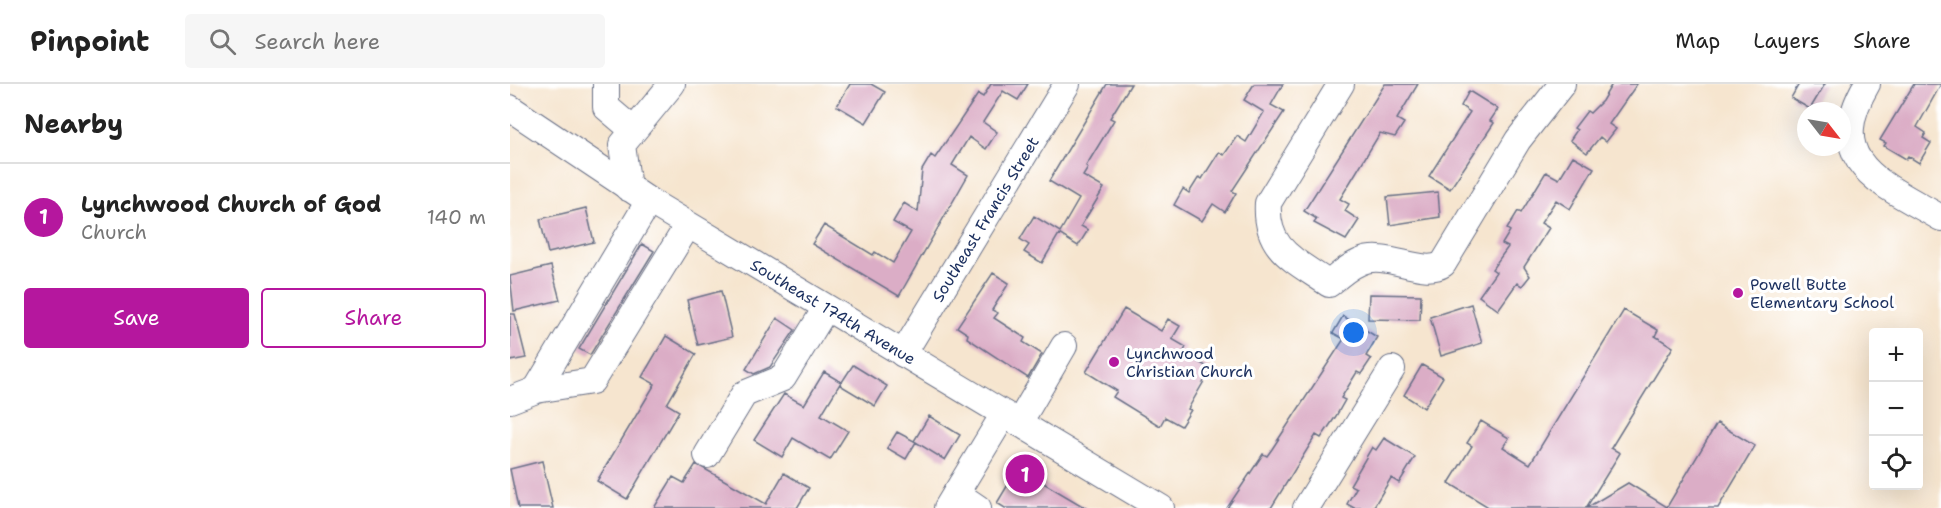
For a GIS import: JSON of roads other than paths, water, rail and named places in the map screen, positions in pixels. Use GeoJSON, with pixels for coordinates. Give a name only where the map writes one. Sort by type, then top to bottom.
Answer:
{"type":"FeatureCollection","features":[{"type":"Feature","properties":{"kind":"street"},"geometry":{"type":"LineString","coordinates":[[606,84],[606,107],[633,130]]}},
{"type":"Feature","properties":{"kind":"street"},"geometry":{"type":"LineString","coordinates":[[536,390],[638,194],[622,145],[672,84]]}},
{"type":"Feature","properties":{"kind":"street","name":"Southeast Francis Street"},"geometry":{"type":"LineString","coordinates":[[903,354],[1066,84]]}},
{"type":"Feature","properties":{"kind":"street"},"geometry":{"type":"LineString","coordinates":[[1341,84],[1268,204],[1267,223],[1274,241],[1287,255],[1329,284],[1360,261],[1371,259],[1438,267],[1443,264],[1518,140],[1546,109],[1562,84]]}},
{"type":"Feature","properties":{"kind":"street"},"geometry":{"type":"LineString","coordinates":[[1867,84],[1854,106],[1850,125],[1850,144],[1856,157],[1869,173],[1941,218]]}},
{"type":"Feature","properties":{"kind":"street","name":"Southeast 174th Avenue"},"geometry":{"type":"LineString","coordinates":[[510,108],[688,225],[1161,508]]}},
{"type":"Feature","properties":{"kind":"street"},"geometry":{"type":"LineString","coordinates":[[510,400],[536,390],[592,381],[688,225]]}},
{"type":"Feature","properties":{"kind":"street"},"geometry":{"type":"LineString","coordinates":[[708,455],[744,394],[783,378],[826,308]]}},
{"type":"Feature","properties":{"kind":"street"},"geometry":{"type":"LineString","coordinates":[[978,508],[951,501],[1064,346]]}},
{"type":"Feature","properties":{"kind":"street"},"geometry":{"type":"LineString","coordinates":[[1306,508],[1392,369]]}},
{"type":"Feature","properties":{"kind":"place","name":"Powell Butte Elementary School"},"geometry":{"type":"Point","coordinates":[1738,293]}},
{"type":"Feature","properties":{"kind":"place","name":"Lynchwood Christian Church"},"geometry":{"type":"Point","coordinates":[1114,362]}},
{"type":"Feature","properties":{"kind":"place","name":"Lynchwood Church of God"},"geometry":{"type":"Point","coordinates":[1025,474]}}]}
